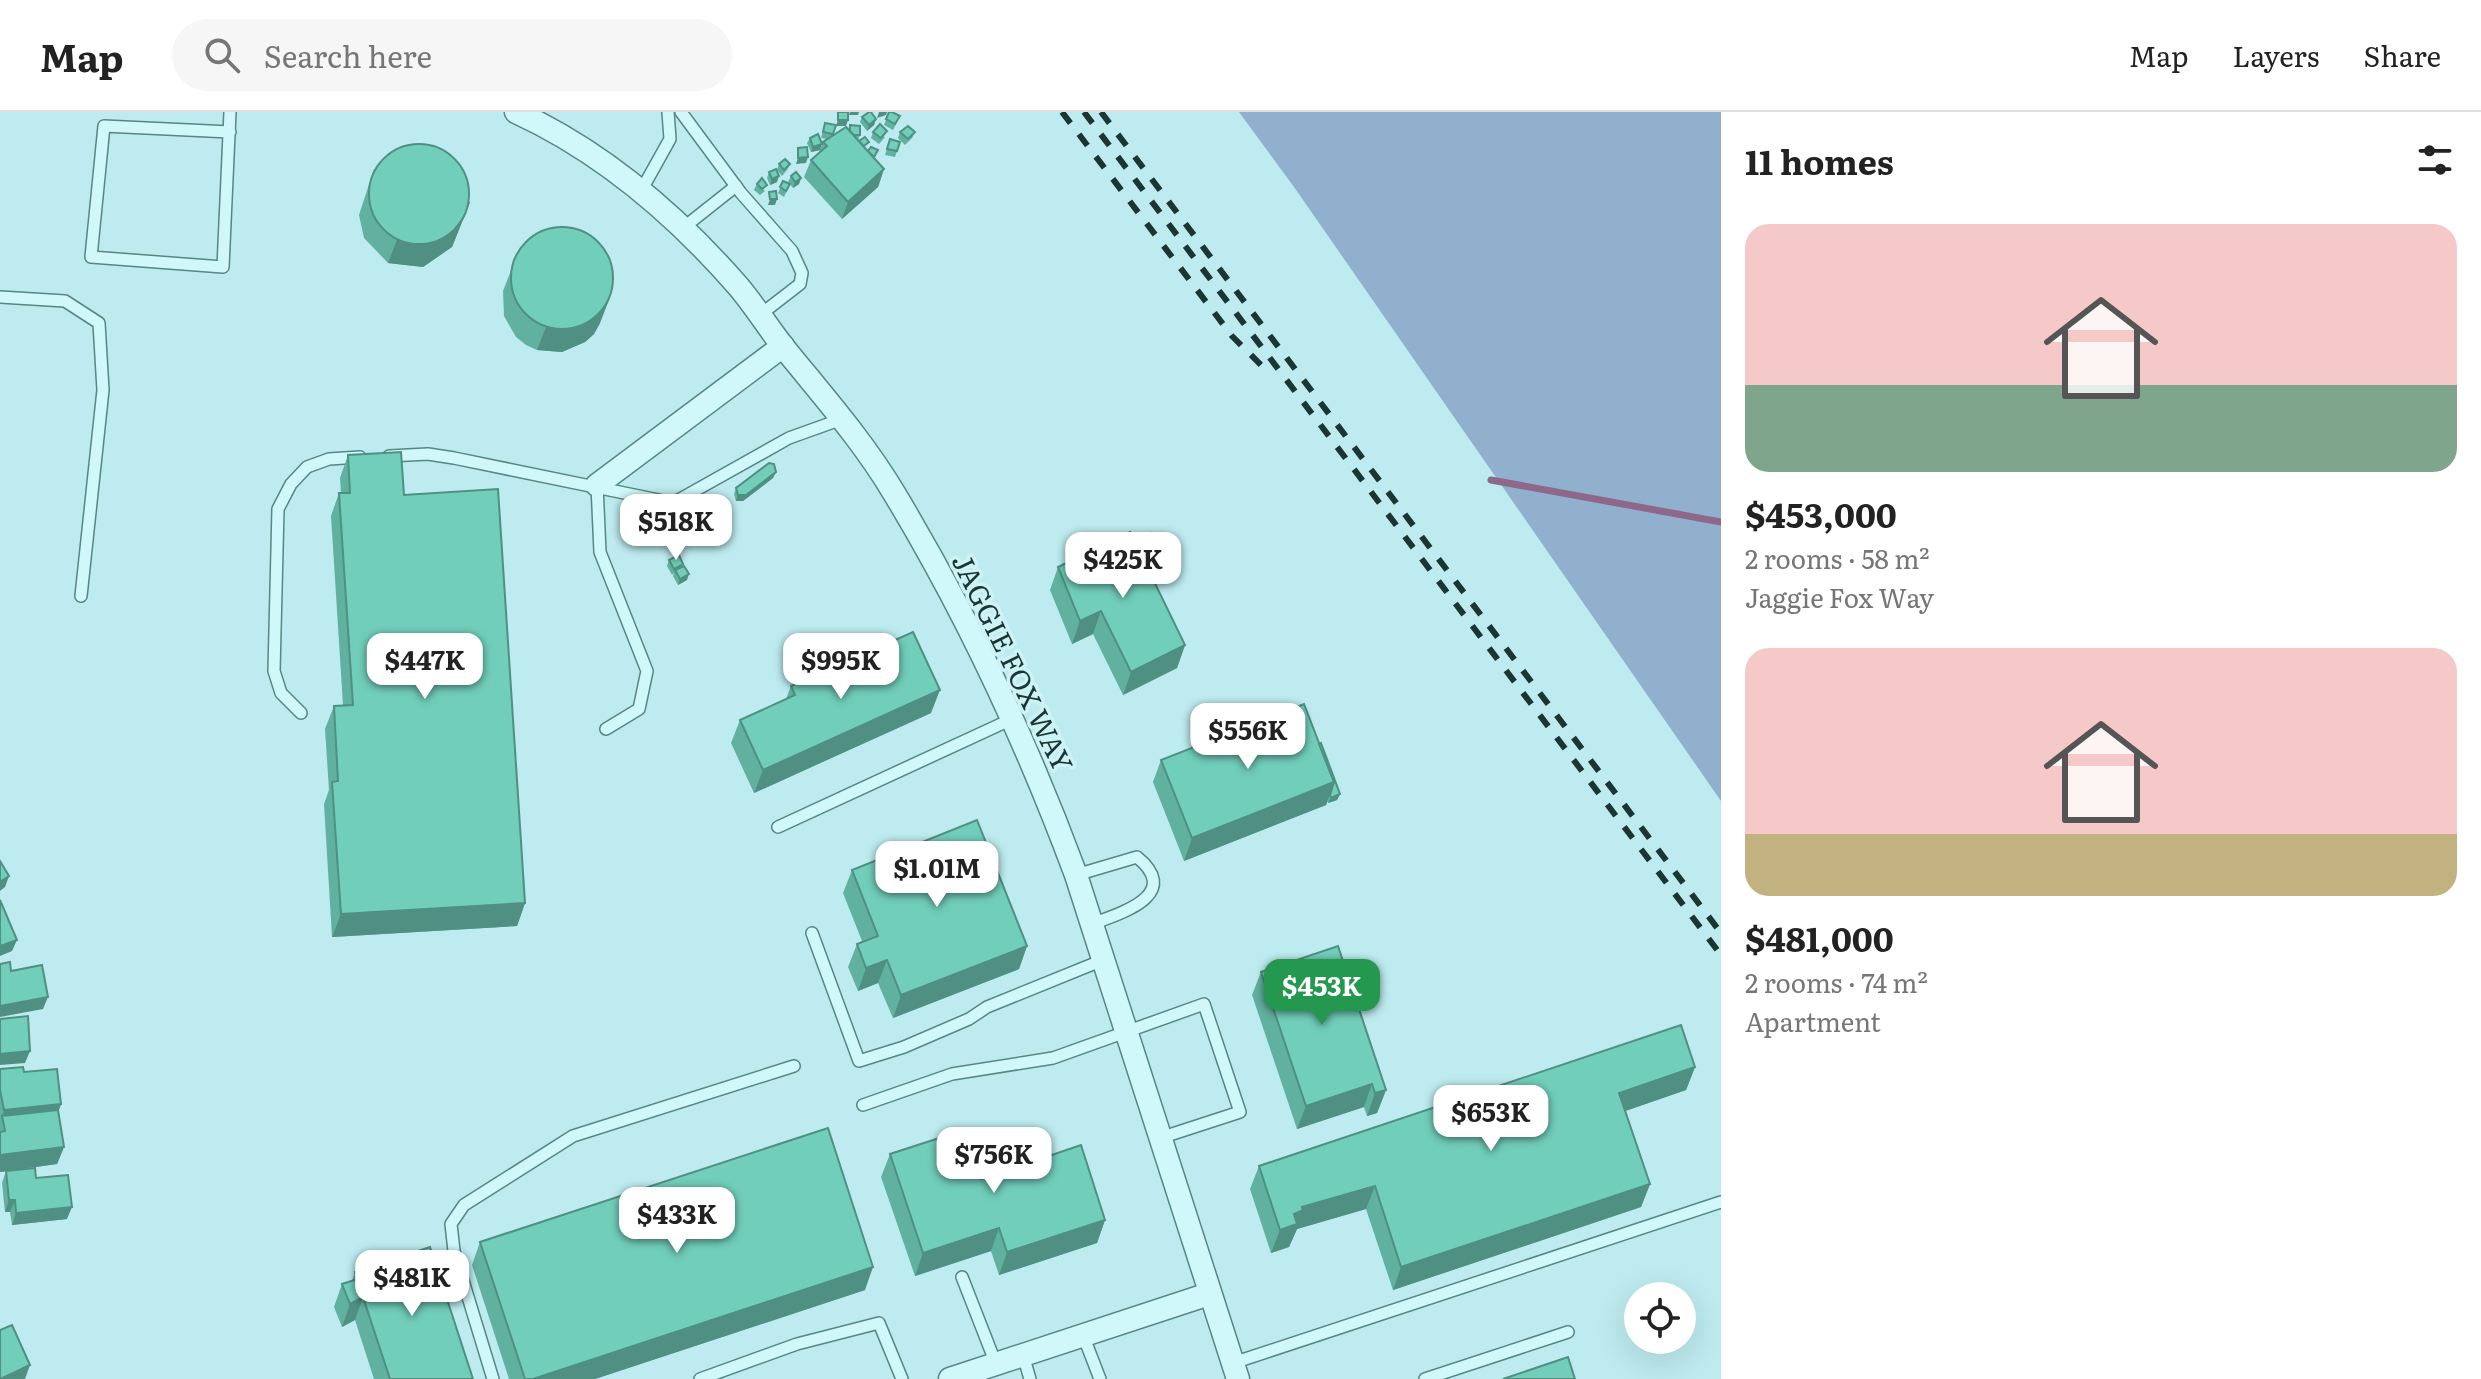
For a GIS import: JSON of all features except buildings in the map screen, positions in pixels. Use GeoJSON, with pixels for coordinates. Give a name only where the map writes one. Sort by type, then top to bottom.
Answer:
{"type":"FeatureCollection","features":[{"type":"Feature","properties":{"kind":"street","name":"JAGGIE FOX WAY"},"geometry":{"type":"LineString","coordinates":[[516,112],[578,146],[641,191],[683,228],[740,288],[842,419],[894,492],[966,623],[1012,719],[1076,875],[1235,1371]]}},
{"type":"Feature","properties":{"kind":"street"},"geometry":{"type":"LineString","coordinates":[[597,485],[783,346]]}},
{"type":"Feature","properties":{"kind":"street"},"geometry":{"type":"LineString","coordinates":[[950,1379],[1209,1294]]}},
{"type":"Feature","properties":{"kind":"lane"},"geometry":{"type":"LineString","coordinates":[[230,112],[230,132],[223,267],[91,257],[104,126],[230,132]]}},
{"type":"Feature","properties":{"kind":"lane"},"geometry":{"type":"LineString","coordinates":[[641,191],[670,139],[668,112]]}},
{"type":"Feature","properties":{"kind":"lane"},"geometry":{"type":"LineString","coordinates":[[681,112],[736,186],[792,251],[802,273],[800,284],[760,315]]}},
{"type":"Feature","properties":{"kind":"lane"},"geometry":{"type":"LineString","coordinates":[[683,228],[736,186]]}},
{"type":"Feature","properties":{"kind":"lane"},"geometry":{"type":"LineString","coordinates":[[0,297],[65,301],[99,323],[103,390],[81,596]]}},
{"type":"Feature","properties":{"kind":"lane"},"geometry":{"type":"LineString","coordinates":[[301,713],[281,693],[274,671],[278,509],[291,484],[307,467],[329,459],[428,454],[597,485],[673,503],[789,438],[842,419]]}},
{"type":"Feature","properties":{"kind":"lane"},"geometry":{"type":"LineString","coordinates":[[597,485],[600,552],[647,671],[639,709],[606,729]]}},
{"type":"Feature","properties":{"kind":"lane"},"geometry":{"type":"LineString","coordinates":[[778,827],[1012,719]]}},
{"type":"Feature","properties":{"kind":"lane"},"geometry":{"type":"LineString","coordinates":[[1076,875],[1137,857],[1146,865],[1150,875],[1153,886],[1149,897],[1138,905],[1092,924]]}},
{"type":"Feature","properties":{"kind":"lane"},"geometry":{"type":"LineString","coordinates":[[812,933],[859,1061],[904,1047],[969,1019],[987,1007],[1103,960]]}},
{"type":"Feature","properties":{"kind":"lane"},"geometry":{"type":"LineString","coordinates":[[863,1105],[952,1074],[1053,1058],[1204,1004],[1240,1112],[1160,1138]]}},
{"type":"Feature","properties":{"kind":"lane"},"geometry":{"type":"LineString","coordinates":[[493,1379],[454,1251],[451,1224],[464,1205],[573,1136],[794,1066]]}},
{"type":"Feature","properties":{"kind":"lane"},"geometry":{"type":"LineString","coordinates":[[1235,1371],[1721,1202]]}},
{"type":"Feature","properties":{"kind":"lane"},"geometry":{"type":"LineString","coordinates":[[962,1277],[996,1364]]}},
{"type":"Feature","properties":{"kind":"lane"},"geometry":{"type":"LineString","coordinates":[[700,1379],[797,1344],[879,1323],[902,1379]]}},
{"type":"Feature","properties":{"kind":"lane"},"geometry":{"type":"LineString","coordinates":[[1425,1379],[1568,1332]]}},
{"type":"Feature","properties":{"kind":"lane"},"geometry":{"type":"LineString","coordinates":[[1083,1335],[1100,1379]]}},
{"type":"Feature","properties":{"kind":"lane"},"geometry":{"type":"LineString","coordinates":[[1023,1355],[1030,1379]]}},
{"type":"Feature","properties":{"kind":"shaded area"},"geometry":{"type":"Polygon","coordinates":[[[1239,112],[1721,112],[1721,801],[1294,187],[1239,112]]]}},
{"type":"Feature","properties":{"kind":"waterway"},"geometry":{"type":"LineString","coordinates":[[1491,480],[1721,522]]}},
{"type":"Feature","properties":{"kind":"railway"},"geometry":{"type":"LineString","coordinates":[[1062,112],[1232,336],[1268,372]]}},
{"type":"Feature","properties":{"kind":"railway"},"geometry":{"type":"LineString","coordinates":[[1084,112],[1721,955]]}},
{"type":"Feature","properties":{"kind":"railway"},"geometry":{"type":"LineString","coordinates":[[1101,112],[1721,933]]}}]}
